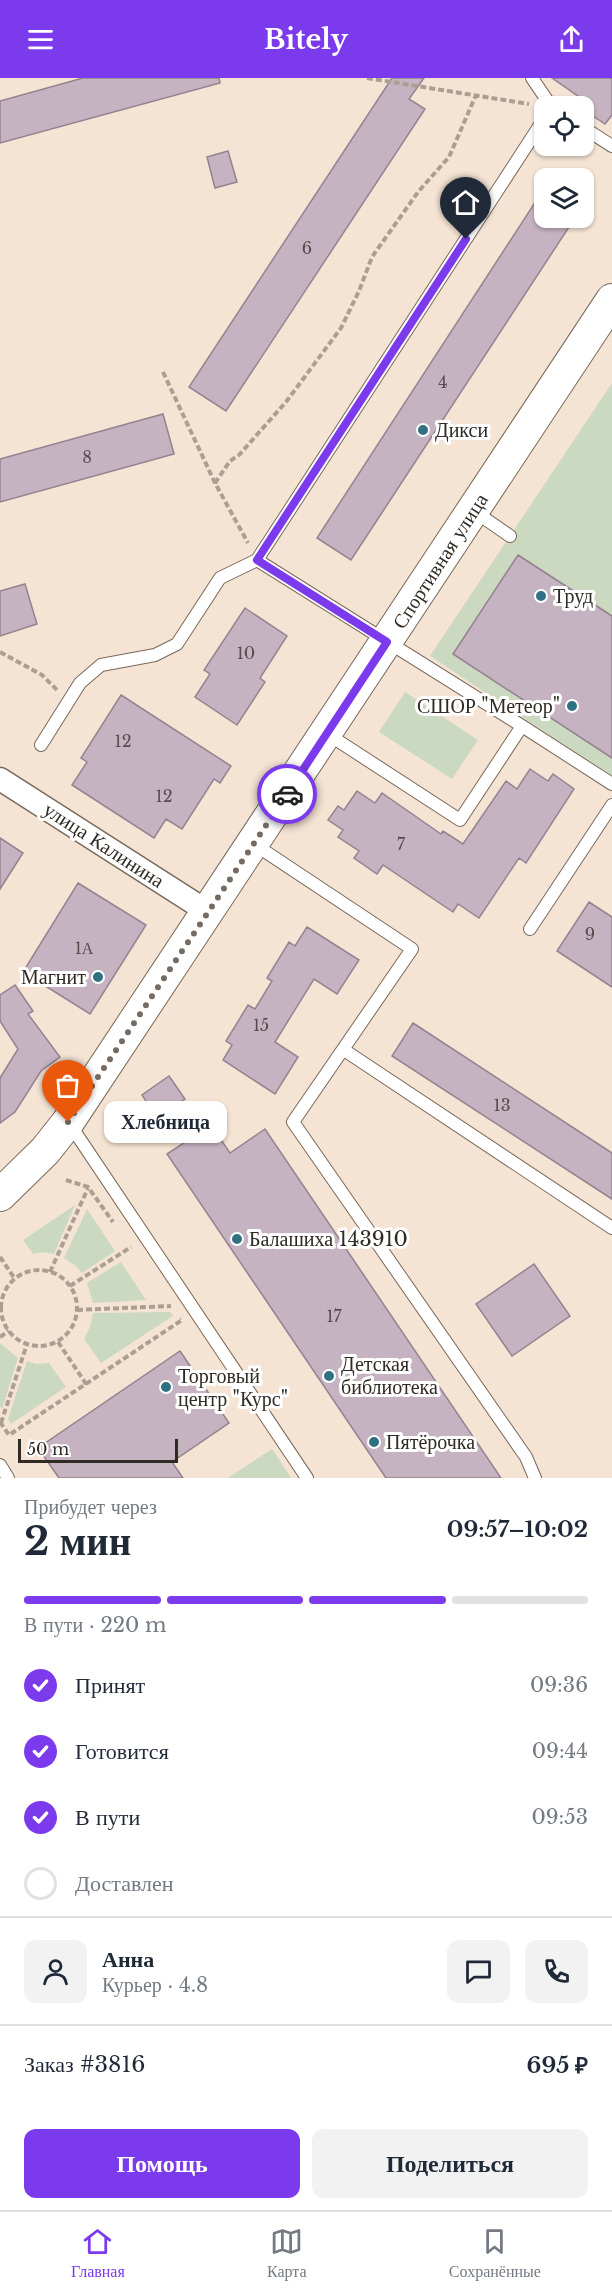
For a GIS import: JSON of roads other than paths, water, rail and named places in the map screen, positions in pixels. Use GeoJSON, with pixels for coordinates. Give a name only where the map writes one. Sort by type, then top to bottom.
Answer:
{"type":"FeatureCollection","features":[{"type":"Feature","properties":{"kind":"main road","name":"Спортивная улица"},"geometry":{"type":"LineString","coordinates":[[0,1195],[45,1151],[68,1122],[612,300]]}},
{"type":"Feature","properties":{"kind":"street","name":"улица Калинина"},"geometry":{"type":"LineString","coordinates":[[0,779],[208,912]]}},
{"type":"Feature","properties":{"kind":"lane"},"geometry":{"type":"LineString","coordinates":[[532,78],[544,96]]}},
{"type":"Feature","properties":{"kind":"lane"},"geometry":{"type":"LineString","coordinates":[[41,745],[80,683],[100,665],[155,655],[177,644],[220,578],[257,560],[534,134]]}},
{"type":"Feature","properties":{"kind":"lane"},"geometry":{"type":"LineString","coordinates":[[594,134],[612,146]]}},
{"type":"Feature","properties":{"kind":"lane"},"geometry":{"type":"LineString","coordinates":[[473,511],[510,536]]}},
{"type":"Feature","properties":{"kind":"lane"},"geometry":{"type":"LineString","coordinates":[[257,560],[612,784]]}},
{"type":"Feature","properties":{"kind":"lane"},"geometry":{"type":"LineString","coordinates":[[326,734],[460,820],[522,726]]}},
{"type":"Feature","properties":{"kind":"lane"},"geometry":{"type":"LineString","coordinates":[[530,929],[612,805]]}},
{"type":"Feature","properties":{"kind":"lane"},"geometry":{"type":"LineString","coordinates":[[254,844],[412,949],[293,1122],[526,1457],[535,1478]]}},
{"type":"Feature","properties":{"kind":"lane"},"geometry":{"type":"LineString","coordinates":[[344,1050],[612,1228]]}},
{"type":"Feature","properties":{"kind":"lane"},"geometry":{"type":"LineString","coordinates":[[68,1122],[307,1478]]}},
{"type":"Feature","properties":{"kind":"lane"},"geometry":{"type":"LineString","coordinates":[[0,1465],[8,1478]]}},
{"type":"Feature","properties":{"kind":"place","name":"Дикси"},"geometry":{"type":"Point","coordinates":[423,430]}},
{"type":"Feature","properties":{"kind":"place","name":"Труд"},"geometry":{"type":"Point","coordinates":[541,596]}},
{"type":"Feature","properties":{"kind":"place","name":"СШОР \"Метеор\""},"geometry":{"type":"Point","coordinates":[572,706]}},
{"type":"Feature","properties":{"kind":"place","name":"Магнит"},"geometry":{"type":"Point","coordinates":[98,977]}},
{"type":"Feature","properties":{"kind":"place","name":"Хлебница"},"geometry":{"type":"Point","coordinates":[68,1122]}},
{"type":"Feature","properties":{"kind":"place","name":"Балашиха 143910"},"geometry":{"type":"Point","coordinates":[237,1239]}},
{"type":"Feature","properties":{"kind":"place","name":"Детская библиотека"},"geometry":{"type":"Point","coordinates":[329,1376]}},
{"type":"Feature","properties":{"kind":"place","name":"Торговый центр \"Курс\""},"geometry":{"type":"Point","coordinates":[166,1387]}},
{"type":"Feature","properties":{"kind":"place","name":"Пятёрочка"},"geometry":{"type":"Point","coordinates":[374,1442]}}]}
